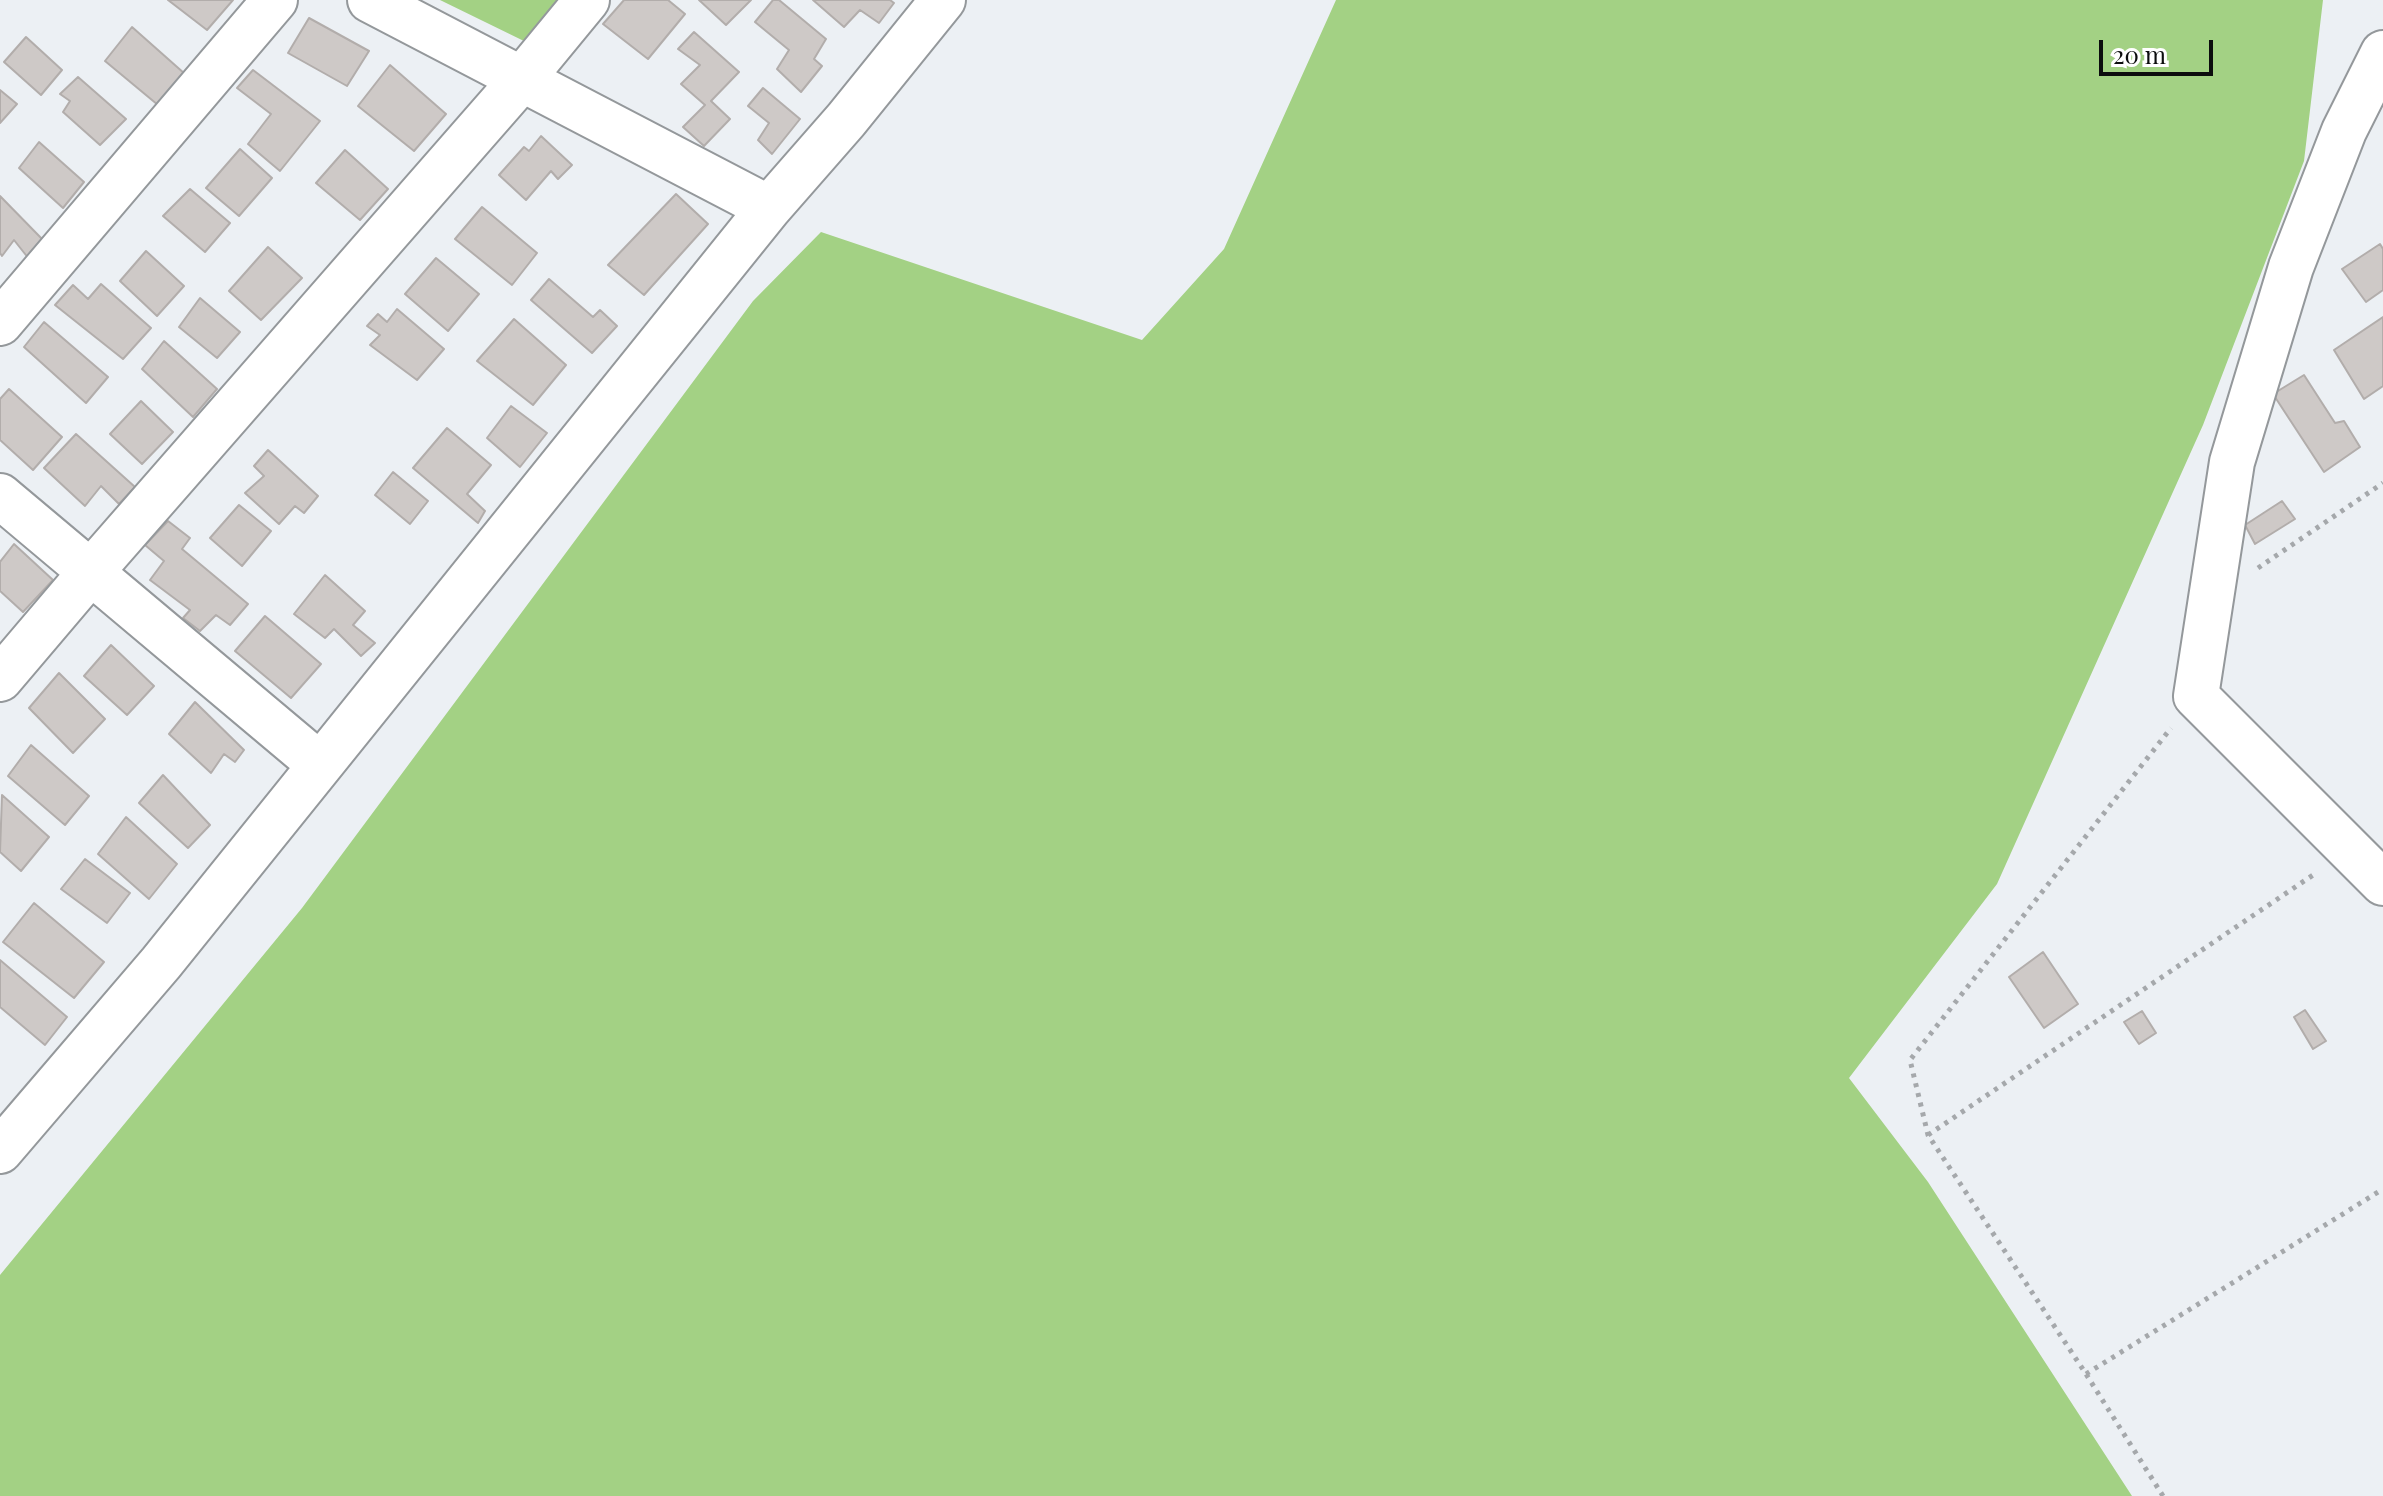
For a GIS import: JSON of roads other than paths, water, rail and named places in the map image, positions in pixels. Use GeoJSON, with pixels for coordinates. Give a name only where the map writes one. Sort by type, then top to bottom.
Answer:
{"type":"FeatureCollection","features":[{"type":"Feature","properties":{"kind":"street"},"geometry":{"type":"LineString","coordinates":[[0,323],[275,0]]}},
{"type":"Feature","properties":{"kind":"street"},"geometry":{"type":"LineString","coordinates":[[370,0],[769,208]]}},
{"type":"Feature","properties":{"kind":"street"},"geometry":{"type":"LineString","coordinates":[[0,679],[522,79],[587,0]]}},
{"type":"Feature","properties":{"kind":"street"},"geometry":{"type":"LineString","coordinates":[[0,1151],[161,963],[769,208],[846,120],[943,0]]}},
{"type":"Feature","properties":{"kind":"street"},"geometry":{"type":"LineString","coordinates":[[2383,53],[2344,131],[2291,267],[2232,462],[2196,696],[2383,883]]}},
{"type":"Feature","properties":{"kind":"street"},"geometry":{"type":"LineString","coordinates":[[0,496],[319,764]]}}]}
